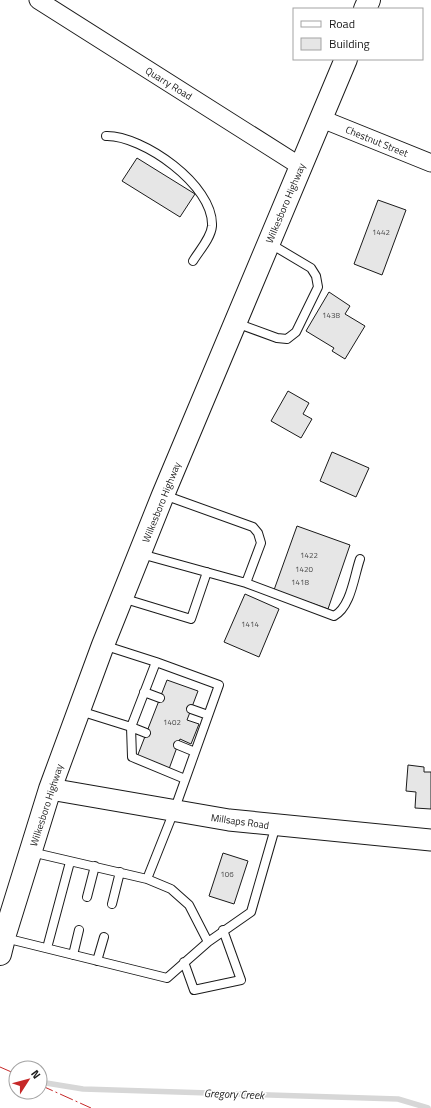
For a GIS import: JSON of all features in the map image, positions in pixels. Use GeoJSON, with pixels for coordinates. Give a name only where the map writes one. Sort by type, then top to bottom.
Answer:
{"type":"FeatureCollection","features":[{"type":"Feature","properties":{"kind":"main road","name":"Wilkesboro Highway"},"geometry":{"type":"LineString","coordinates":[[2,946],[50,789],[103,646],[268,242],[300,166],[322,119],[346,60]]}},
{"type":"Feature","properties":{"kind":"street","name":"Quarry Road"},"geometry":{"type":"LineString","coordinates":[[38,0],[300,166]]}},
{"type":"Feature","properties":{"kind":"street","name":"Chestnut Street"},"geometry":{"type":"LineString","coordinates":[[322,119],[431,163]]}},
{"type":"Feature","properties":{"kind":"street","name":"Millsaps Road"},"geometry":{"type":"LineString","coordinates":[[50,789],[229,820],[276,826],[431,840]]}},
{"type":"Feature","properties":{"kind":"lane"},"geometry":{"type":"LineString","coordinates":[[106,136],[117,136],[137,144],[173,166],[186,176],[206,201],[212,226],[193,261]]}},
{"type":"Feature","properties":{"kind":"lane"},"geometry":{"type":"LineString","coordinates":[[235,323],[277,338],[287,339],[296,332],[318,287],[316,276],[311,268],[268,242]]}},
{"type":"Feature","properties":{"kind":"lane"},"geometry":{"type":"LineString","coordinates":[[164,495],[253,527],[258,533],[261,543],[246,583]]}},
{"type":"Feature","properties":{"kind":"lane"},"geometry":{"type":"LineString","coordinates":[[140,553],[246,583],[334,616],[340,613],[348,597],[360,559]]}},
{"type":"Feature","properties":{"kind":"lane"},"geometry":{"type":"LineString","coordinates":[[122,598],[191,619],[207,572]]}},
{"type":"Feature","properties":{"kind":"lane"},"geometry":{"type":"LineString","coordinates":[[103,646],[156,662],[218,685],[174,811],[146,879]]}},
{"type":"Feature","properties":{"kind":"lane"},"geometry":{"type":"LineString","coordinates":[[156,662],[131,727],[132,757],[185,779]]}},
{"type":"Feature","properties":{"kind":"lane"},"geometry":{"type":"LineString","coordinates":[[144,692],[160,698]]}},
{"type":"Feature","properties":{"kind":"lane"},"geometry":{"type":"LineString","coordinates":[[191,709],[208,715]]}},
{"type":"Feature","properties":{"kind":"lane"},"geometry":{"type":"LineString","coordinates":[[79,710],[146,733]]}},
{"type":"Feature","properties":{"kind":"lane"},"geometry":{"type":"LineString","coordinates":[[178,745],[195,752]]}},
{"type":"Feature","properties":{"kind":"lane"},"geometry":{"type":"LineString","coordinates":[[2,946],[47,948],[167,978],[208,942],[251,912],[276,826]]}},
{"type":"Feature","properties":{"kind":"lane"},"geometry":{"type":"LineString","coordinates":[[31,852],[70,862],[120,872],[146,879],[172,889],[189,905],[208,942]]}},
{"type":"Feature","properties":{"kind":"lane"},"geometry":{"type":"LineString","coordinates":[[47,948],[70,862]]}},
{"type":"Feature","properties":{"kind":"lane"},"geometry":{"type":"LineString","coordinates":[[87,897],[95,866]]}},
{"type":"Feature","properties":{"kind":"lane"},"geometry":{"type":"LineString","coordinates":[[112,904],[120,872]]}},
{"type":"Feature","properties":{"kind":"lane"},"geometry":{"type":"LineString","coordinates":[[73,955],[79,930]]}},
{"type":"Feature","properties":{"kind":"lane"},"geometry":{"type":"LineString","coordinates":[[184,962],[194,990],[241,980],[224,930]]}},
{"type":"Feature","properties":{"kind":"lane"},"geometry":{"type":"LineString","coordinates":[[97,961],[104,937]]}},
{"type":"Feature","properties":{"kind":"building"},"geometry":{"type":"Polygon","coordinates":[[[137,158],[195,194],[180,217],[122,181],[137,158]]]}},
{"type":"Feature","properties":{"kind":"building"},"geometry":{"type":"Polygon","coordinates":[[[378,200],[406,210],[382,275],[354,264],[378,200]]]}},
{"type":"Feature","properties":{"kind":"building"},"geometry":{"type":"Polygon","coordinates":[[[329,292],[350,306],[345,314],[365,326],[345,359],[332,351],[334,348],[306,331],[329,292]]]}},
{"type":"Feature","properties":{"kind":"building"},"geometry":{"type":"Polygon","coordinates":[[[288,391],[309,403],[303,414],[312,419],[301,438],[271,421],[288,391]]]}},
{"type":"Feature","properties":{"kind":"building"},"geometry":{"type":"Polygon","coordinates":[[[332,452],[369,468],[356,497],[320,481],[332,452]]]}},
{"type":"Feature","properties":{"kind":"building"},"geometry":{"type":"Polygon","coordinates":[[[297,526],[350,545],[328,609],[274,590],[297,526]]]}},
{"type":"Feature","properties":{"kind":"building"},"geometry":{"type":"Polygon","coordinates":[[[245,594],[279,609],[259,657],[224,642],[245,594]]]}},
{"type":"Feature","properties":{"kind":"building"},"geometry":{"type":"Polygon","coordinates":[[[167,680],[198,691],[187,720],[199,724],[191,744],[180,739],[169,769],[137,757],[167,680]]]}},
{"type":"Feature","properties":{"kind":"building"},"geometry":{"type":"Polygon","coordinates":[[[408,765],[424,767],[424,772],[431,772],[431,809],[415,808],[416,792],[406,791],[408,765]]]}},
{"type":"Feature","properties":{"kind":"building"},"geometry":{"type":"Polygon","coordinates":[[[223,853],[248,861],[234,904],[209,896],[223,853]]]}},
{"type":"Feature","properties":{"kind":"waterway","name":"Gregory Creek"},"geometry":{"type":"LineString","coordinates":[[48,1083],[83,1089],[398,1099],[428,1108]]}},
{"type":"Feature","properties":{"kind":"power"},"geometry":{"type":"LineString","coordinates":[[0,1067],[8,1070]]}},
{"type":"Feature","properties":{"kind":"power"},"geometry":{"type":"LineString","coordinates":[[48,1089],[91,1108]]}}]}
